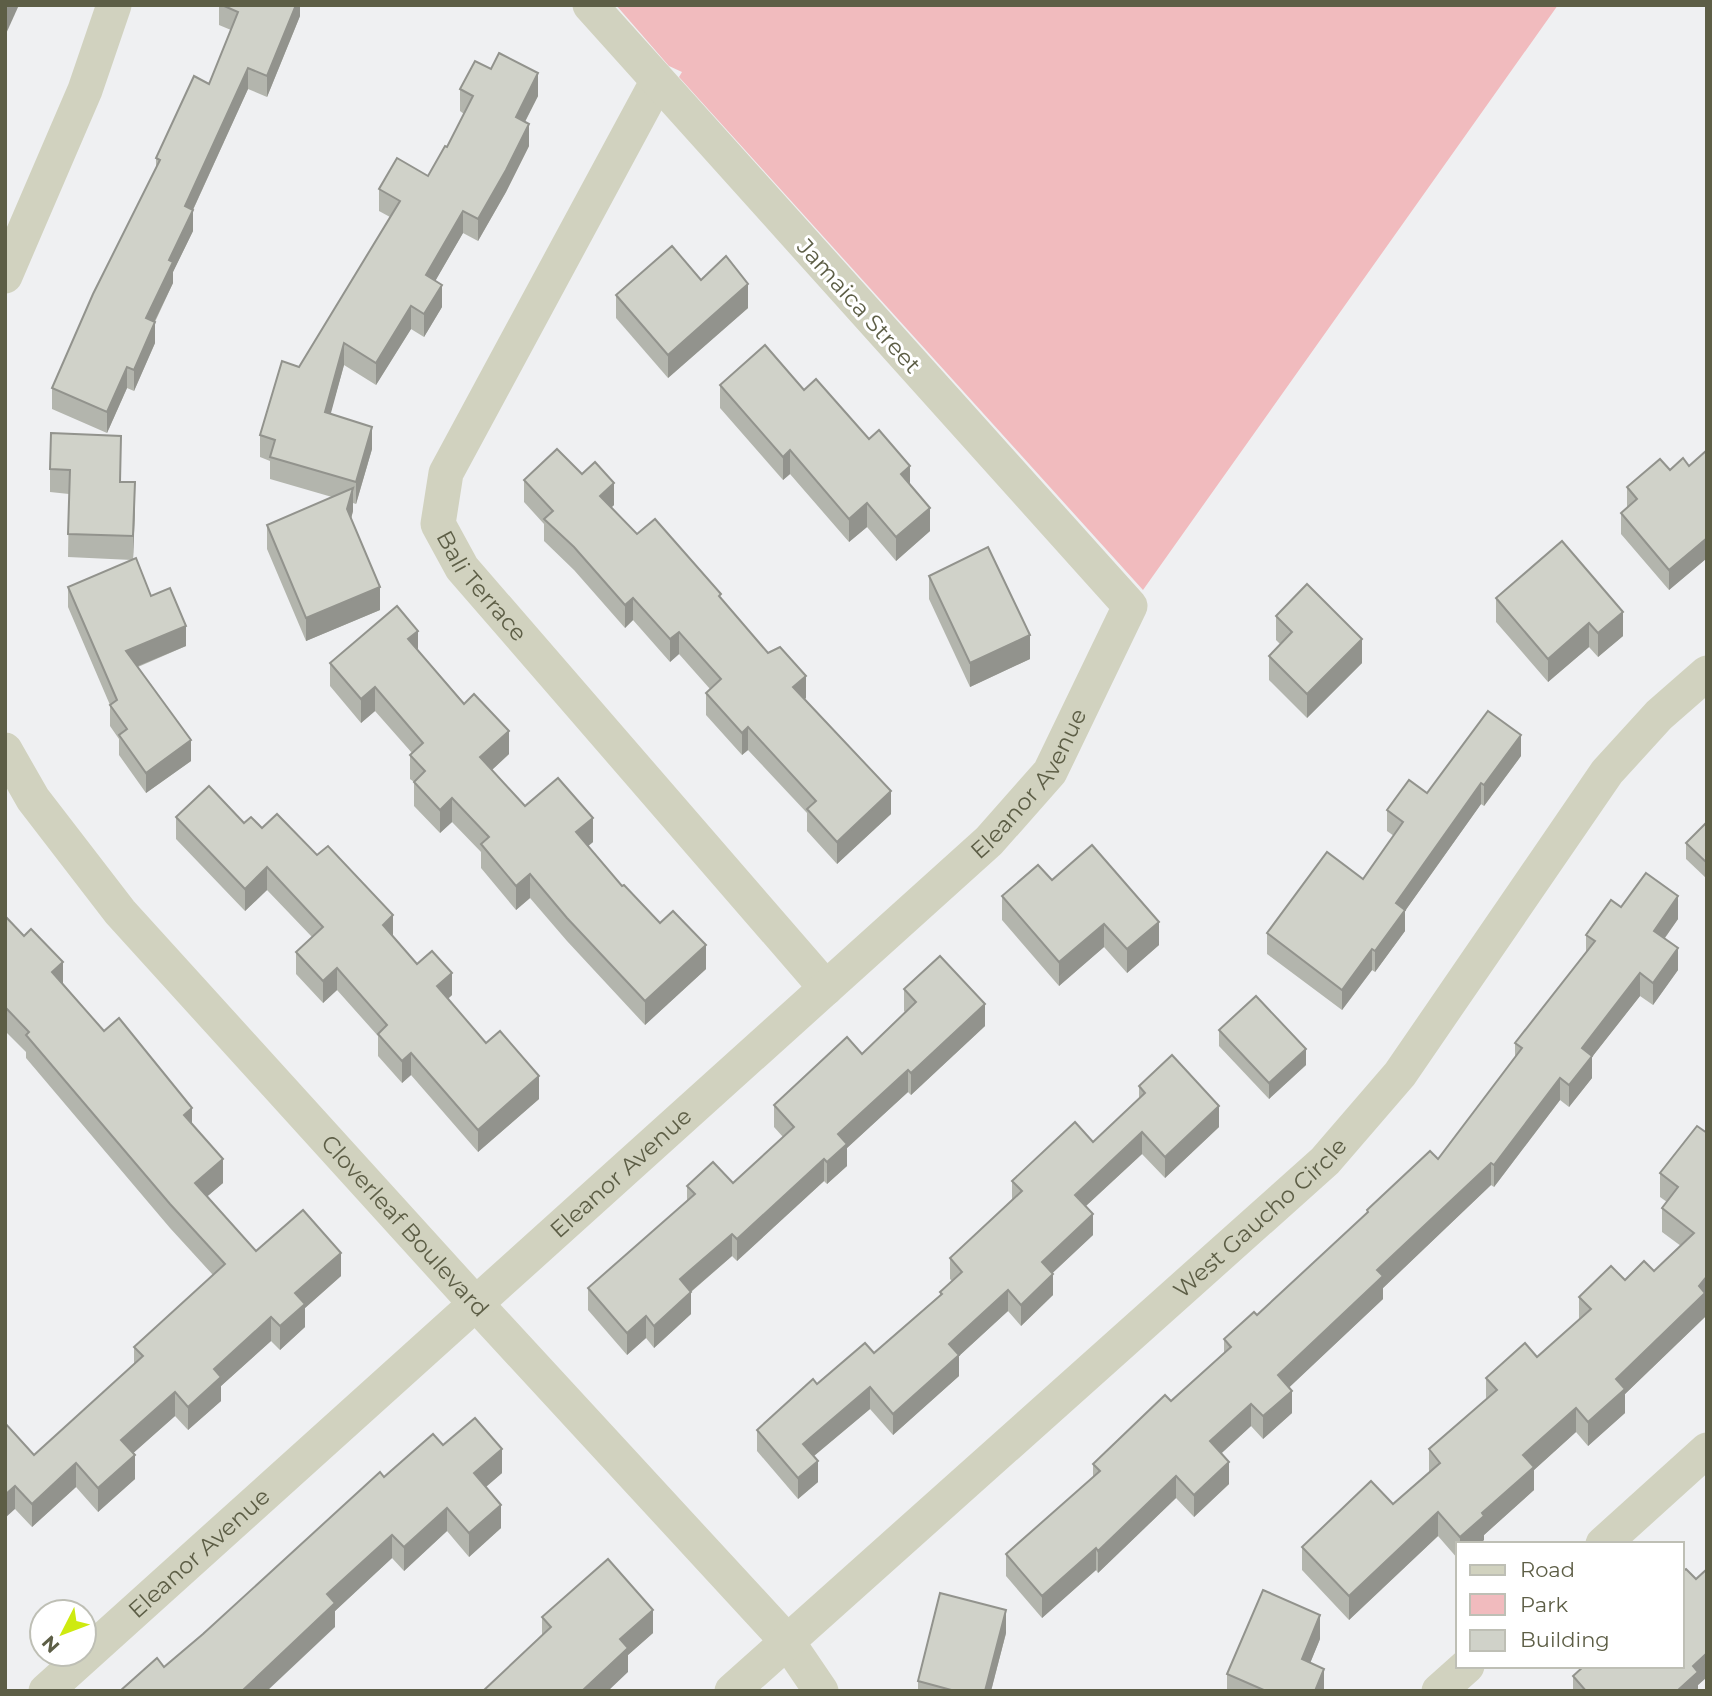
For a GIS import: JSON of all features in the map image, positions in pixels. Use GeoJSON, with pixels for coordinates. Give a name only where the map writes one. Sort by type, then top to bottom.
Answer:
{"type":"FeatureCollection","features":[{"type":"Feature","properties":{"kind":"street"},"geometry":{"type":"LineString","coordinates":[[5,276],[85,90],[114,5]]}},
{"type":"Feature","properties":{"kind":"street","name":"Jamaica Street"},"geometry":{"type":"LineString","coordinates":[[590,5],[1130,606]]}},
{"type":"Feature","properties":{"kind":"street","name":"Bali Terrace"},"geometry":{"type":"LineString","coordinates":[[657,82],[446,473],[438,524],[462,569],[826,988]]}},
{"type":"Feature","properties":{"kind":"street","name":"Eleanor Avenue"},"geometry":{"type":"LineString","coordinates":[[46,1691],[989,841],[1050,772],[1130,606]]}},
{"type":"Feature","properties":{"kind":"street","name":"West Gaucho Circle"},"geometry":{"type":"LineString","coordinates":[[732,1691],[1325,1161],[1400,1074],[1607,772],[1660,715],[1707,673]]}},
{"type":"Feature","properties":{"kind":"street","name":"Cloverleaf Boulevard"},"geometry":{"type":"LineString","coordinates":[[5,750],[33,799],[120,912],[475,1304],[787,1641],[821,1691]]}},
{"type":"Feature","properties":{"kind":"street"},"geometry":{"type":"LineString","coordinates":[[1605,1542],[1707,1450]]}},
{"type":"Feature","properties":{"kind":"street"},"geometry":{"type":"LineString","coordinates":[[1439,1691],[1465,1668]]}},
{"type":"Feature","properties":{"kind":"green space"},"geometry":{"type":"Polygon","coordinates":[[[616,5],[1558,5],[1143,590],[679,77],[682,72],[669,66],[616,5]]]}},
{"type":"Feature","properties":{"kind":"building"},"geometry":{"type":"Polygon","coordinates":[[[222,5],[296,5],[267,76],[248,68],[185,206],[193,210],[169,260],[173,262],[146,318],[155,322],[134,370],[127,367],[107,412],[52,388],[93,294],[160,160],[156,158],[194,76],[209,84],[238,12],[222,5]]]}},
{"type":"Feature","properties":{"kind":"building"},"geometry":{"type":"Polygon","coordinates":[[[499,53],[538,73],[516,117],[529,124],[506,170],[478,219],[463,211],[426,275],[442,285],[424,314],[411,306],[376,363],[344,343],[325,412],[372,427],[356,482],[270,457],[275,440],[260,435],[282,361],[299,367],[400,201],[379,189],[397,158],[428,176],[445,146],[447,147],[473,96],[460,89],[475,61],[491,69],[499,53]]]}},
{"type":"Feature","properties":{"kind":"building"},"geometry":{"type":"Polygon","coordinates":[[[672,246],[701,280],[726,256],[748,284],[668,355],[616,295],[672,246]]]}},
{"type":"Feature","properties":{"kind":"building"},"geometry":{"type":"Polygon","coordinates":[[[765,345],[804,390],[816,379],[869,439],[879,430],[910,466],[901,474],[930,508],[896,537],[867,503],[849,519],[790,450],[783,457],[720,385],[765,345]]]}},
{"type":"Feature","properties":{"kind":"building"},"geometry":{"type":"Polygon","coordinates":[[[51,433],[121,436],[120,482],[135,482],[133,536],[68,534],[70,470],[50,469],[51,433]]]}},
{"type":"Feature","properties":{"kind":"building"},"geometry":{"type":"Polygon","coordinates":[[[557,449],[582,474],[595,462],[614,483],[600,496],[637,534],[655,519],[721,594],[719,596],[768,653],[780,647],[806,676],[793,687],[891,791],[837,842],[807,809],[816,801],[748,727],[742,733],[706,693],[721,679],[679,632],[670,639],[633,598],[625,605],[574,547],[544,519],[553,511],[524,480],[557,449]]]}},
{"type":"Feature","properties":{"kind":"building"},"geometry":{"type":"Polygon","coordinates":[[[1707,450],[1707,538],[1669,570],[1621,513],[1637,499],[1627,487],[1660,459],[1670,470],[1683,458],[1689,466],[1707,450]]]}},
{"type":"Feature","properties":{"kind":"building"},"geometry":{"type":"Polygon","coordinates":[[[353,488],[347,509],[380,587],[306,618],[267,525],[353,488]]]}},
{"type":"Feature","properties":{"kind":"building"},"geometry":{"type":"Polygon","coordinates":[[[1562,541],[1623,612],[1598,633],[1589,623],[1548,659],[1496,598],[1562,541]]]}},
{"type":"Feature","properties":{"kind":"building"},"geometry":{"type":"Polygon","coordinates":[[[988,547],[1030,635],[970,663],[929,576],[988,547]]]}},
{"type":"Feature","properties":{"kind":"building"},"geometry":{"type":"Polygon","coordinates":[[[136,558],[151,596],[170,588],[186,626],[126,651],[191,740],[146,773],[119,735],[127,729],[110,705],[117,700],[68,587],[136,558]]]}},
{"type":"Feature","properties":{"kind":"building"},"geometry":{"type":"Polygon","coordinates":[[[1307,584],[1362,639],[1307,694],[1269,656],[1292,632],[1276,616],[1307,584]]]}},
{"type":"Feature","properties":{"kind":"building"},"geometry":{"type":"Polygon","coordinates":[[[397,606],[418,631],[408,639],[464,704],[474,694],[509,731],[480,757],[525,806],[558,778],[593,818],[576,832],[622,886],[624,885],[660,923],[673,911],[706,945],[645,1001],[567,918],[530,874],[516,886],[481,844],[489,837],[452,798],[440,810],[414,782],[425,771],[410,755],[423,743],[375,687],[361,699],[330,663],[397,606]]]}},
{"type":"Feature","properties":{"kind":"building"},"geometry":{"type":"Polygon","coordinates":[[[1488,711],[1521,735],[1484,785],[1481,783],[1396,903],[1405,910],[1342,990],[1267,933],[1327,852],[1363,879],[1403,822],[1387,810],[1409,780],[1427,793],[1488,711]]]}},
{"type":"Feature","properties":{"kind":"building"},"geometry":{"type":"Polygon","coordinates":[[[209,786],[244,823],[251,817],[262,828],[277,814],[317,855],[328,846],[393,915],[383,925],[417,964],[432,951],[452,973],[437,986],[486,1043],[500,1031],[539,1076],[478,1130],[411,1053],[402,1061],[378,1034],[387,1025],[337,968],[323,981],[296,952],[323,927],[267,867],[245,889],[176,817],[209,786]]]}},
{"type":"Feature","properties":{"kind":"building"},"geometry":{"type":"Polygon","coordinates":[[[1707,822],[1707,863],[1686,843],[1707,822]]]}},
{"type":"Feature","properties":{"kind":"building"},"geometry":{"type":"Polygon","coordinates":[[[1092,845],[1159,922],[1127,949],[1104,924],[1059,962],[1002,896],[1038,865],[1052,880],[1092,845]]]}},
{"type":"Feature","properties":{"kind":"building"},"geometry":{"type":"Polygon","coordinates":[[[1646,873],[1678,896],[1654,931],[1678,948],[1653,983],[1640,973],[1582,1048],[1592,1056],[1569,1085],[1560,1078],[1494,1165],[1491,1163],[1377,1270],[1383,1276],[1278,1375],[1292,1391],[1263,1416],[1251,1404],[1210,1441],[1229,1462],[1194,1495],[1176,1476],[1098,1551],[1096,1548],[1042,1596],[1006,1554],[1100,1471],[1093,1464],[1165,1395],[1171,1401],[1231,1347],[1224,1339],[1254,1312],[1257,1315],[1430,1151],[1438,1159],[1522,1048],[1515,1043],[1595,941],[1586,935],[1611,900],[1621,907],[1646,873]]]}},
{"type":"Feature","properties":{"kind":"building"},"geometry":{"type":"Polygon","coordinates":[[[5,916],[24,936],[31,929],[63,962],[52,972],[104,1031],[119,1018],[192,1108],[184,1115],[223,1159],[195,1183],[256,1251],[303,1210],[341,1253],[295,1293],[305,1304],[280,1326],[271,1317],[214,1369],[221,1377],[188,1407],[175,1392],[121,1440],[135,1455],[98,1488],[76,1463],[32,1504],[15,1486],[5,1495],[5,1423],[34,1455],[143,1356],[134,1347],[225,1264],[170,1204],[26,1035],[29,1032],[5,1007],[5,916]]]}},
{"type":"Feature","properties":{"kind":"building"},"geometry":{"type":"Polygon","coordinates":[[[940,956],[985,1004],[911,1073],[908,1070],[838,1134],[847,1144],[827,1162],[824,1159],[737,1239],[732,1234],[680,1279],[691,1292],[654,1326],[646,1316],[627,1333],[588,1288],[695,1194],[687,1186],[713,1162],[733,1183],[794,1127],[774,1105],[847,1037],[862,1054],[916,1002],[904,989],[940,956]]]}},
{"type":"Feature","properties":{"kind":"building"},"geometry":{"type":"Polygon","coordinates":[[[1256,996],[1306,1049],[1269,1083],[1219,1030],[1256,996]]]}},
{"type":"Feature","properties":{"kind":"building"},"geometry":{"type":"Polygon","coordinates":[[[1172,1055],[1219,1106],[1165,1157],[1142,1132],[1075,1195],[1093,1214],[1042,1262],[1053,1274],[1021,1305],[1008,1290],[949,1344],[959,1355],[893,1414],[870,1387],[803,1444],[818,1461],[798,1478],[757,1430],[813,1379],[817,1384],[865,1343],[874,1353],[942,1294],[940,1292],[962,1272],[950,1258],[1022,1191],[1012,1181],[1075,1122],[1093,1142],[1145,1093],[1139,1086],[1172,1055]]]}},
{"type":"Feature","properties":{"kind":"building"},"geometry":{"type":"Polygon","coordinates":[[[1697,1126],[1707,1133],[1707,1276],[1699,1286],[1705,1293],[1616,1379],[1625,1389],[1588,1422],[1576,1408],[1523,1455],[1534,1467],[1482,1513],[1484,1516],[1460,1537],[1438,1512],[1349,1596],[1302,1547],[1371,1481],[1393,1504],[1440,1463],[1429,1449],[1497,1390],[1486,1378],[1525,1343],[1537,1357],[1591,1309],[1579,1297],[1611,1266],[1625,1280],[1644,1261],[1654,1271],[1694,1233],[1662,1208],[1678,1187],[1660,1173],[1697,1126]]]}},
{"type":"Feature","properties":{"kind":"building"},"geometry":{"type":"Polygon","coordinates":[[[475,1418],[502,1449],[474,1473],[501,1505],[469,1533],[447,1508],[404,1547],[392,1535],[327,1594],[335,1603],[242,1691],[120,1691],[157,1658],[164,1667],[380,1472],[384,1477],[433,1434],[443,1445],[475,1418]]]}},
{"type":"Feature","properties":{"kind":"building"},"geometry":{"type":"Polygon","coordinates":[[[608,1559],[653,1610],[620,1639],[628,1648],[582,1691],[483,1691],[551,1627],[542,1617],[608,1559]]]}},
{"type":"Feature","properties":{"kind":"building"},"geometry":{"type":"Polygon","coordinates":[[[1686,1569],[1696,1579],[1707,1569],[1707,1653],[1693,1666],[1698,1672],[1677,1691],[1586,1691],[1573,1676],[1582,1668],[1684,1668],[1686,1569]]]}},
{"type":"Feature","properties":{"kind":"building"},"geometry":{"type":"Polygon","coordinates":[[[1263,1590],[1320,1615],[1302,1659],[1324,1669],[1315,1691],[1266,1691],[1227,1674],[1263,1590]]]}},
{"type":"Feature","properties":{"kind":"building"},"geometry":{"type":"Polygon","coordinates":[[[940,1593],[1006,1610],[985,1691],[955,1691],[918,1681],[940,1593]]]}}]}
